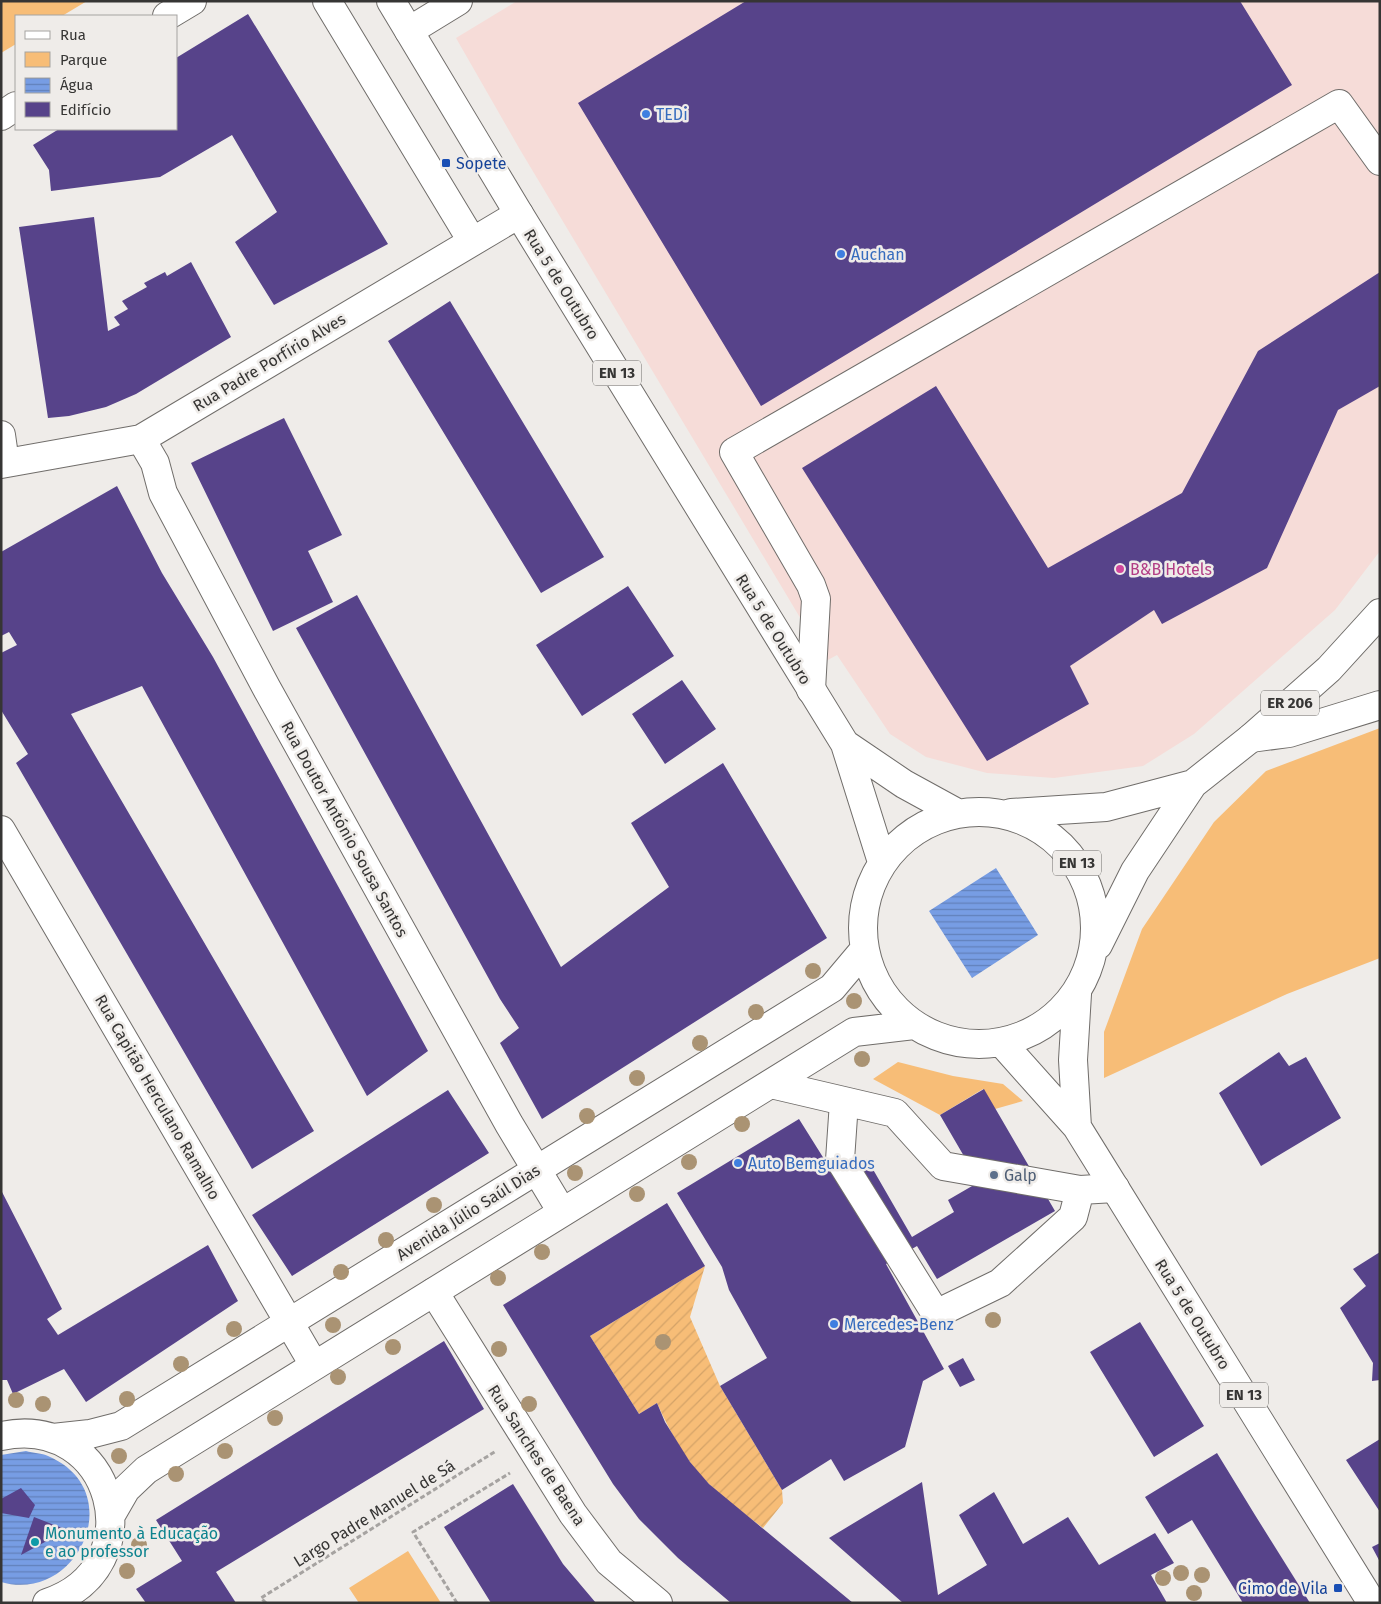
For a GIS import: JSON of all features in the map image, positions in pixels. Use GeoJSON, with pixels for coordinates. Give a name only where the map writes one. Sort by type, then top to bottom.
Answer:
{"type":"FeatureCollection","features":[{"type":"Feature","properties":{"kind":"main road"},"geometry":{"type":"LineString","coordinates":[[168,15],[192,1]]}},
{"type":"Feature","properties":{"kind":"main road"},"geometry":{"type":"LineString","coordinates":[[327,1],[472,241]]}},
{"type":"Feature","properties":{"kind":"main road","name":"Rua 5 de Outubro"},"geometry":{"type":"LineString","coordinates":[[391,1],[519,214],[844,744],[882,862]]}},
{"type":"Feature","properties":{"kind":"main road"},"geometry":{"type":"LineString","coordinates":[[409,31],[458,1]]}},
{"type":"Feature","properties":{"kind":"main road"},"geometry":{"type":"LineString","coordinates":[[811,690],[816,599],[811,585],[734,452],[1339,104],[1380,161]]}},
{"type":"Feature","properties":{"kind":"main road"},"geometry":{"type":"LineString","coordinates":[[1,116],[15,107]]}},
{"type":"Feature","properties":{"kind":"main road","name":"Rua Padre Porfírio Alves"},"geometry":{"type":"LineString","coordinates":[[3,464],[141,439],[519,214]]}},
{"type":"Feature","properties":{"kind":"main road"},"geometry":{"type":"LineString","coordinates":[[1,435],[3,464]]}},
{"type":"Feature","properties":{"kind":"main road","name":"Rua Doutor António Sousa Santos"},"geometry":{"type":"LineString","coordinates":[[141,439],[155,463],[164,493],[266,687],[562,1212]]}},
{"type":"Feature","properties":{"kind":"main road","name":"ER 206"},"geometry":{"type":"LineString","coordinates":[[1095,951],[1135,871],[1194,784],[1251,738],[1329,668],[1380,613]]}},
{"type":"Feature","properties":{"kind":"main road"},"geometry":{"type":"LineString","coordinates":[[1251,738],[1289,733],[1380,705]]}},
{"type":"Feature","properties":{"kind":"main road","name":"Rua 5 de Outubro"},"geometry":{"type":"LineString","coordinates":[[844,744],[904,784],[958,812]]}},
{"type":"Feature","properties":{"kind":"main road","name":"ER 206"},"geometry":{"type":"LineString","coordinates":[[1003,813],[1106,807],[1194,784]]}},
{"type":"Feature","properties":{"kind":"main road","name":"EN 13"},"geometry":{"type":"LineString","coordinates":[[958,812],[1003,813],[1045,831],[1078,864],[1095,905],[1095,951],[1077,994],[1044,1026],[1002,1043],[956,1043],[914,1025],[881,993],[864,950],[864,905],[882,862],[914,830],[958,812]]}},
{"type":"Feature","properties":{"kind":"main road","name":"Rua Capitão Herculano Ramalho"},"geometry":{"type":"LineString","coordinates":[[1,830],[314,1365]]}},
{"type":"Feature","properties":{"kind":"main road","name":"Avenida Júlio Saúl Dias"},"geometry":{"type":"LineString","coordinates":[[53,1438],[90,1434],[120,1426],[832,988],[864,950]]}},
{"type":"Feature","properties":{"kind":"main road","name":"Rua 5 de Outubro"},"geometry":{"type":"LineString","coordinates":[[1077,994],[1074,1060],[1078,1127]]}},
{"type":"Feature","properties":{"kind":"main road"},"geometry":{"type":"LineString","coordinates":[[111,1515],[126,1489],[146,1470],[854,1032],[914,1025]]}},
{"type":"Feature","properties":{"kind":"main road","name":"Rua 5 de Outubro"},"geometry":{"type":"LineString","coordinates":[[1002,1043],[1078,1127],[1372,1603]]}},
{"type":"Feature","properties":{"kind":"main road"},"geometry":{"type":"LineString","coordinates":[[771,1084],[896,1114],[943,1166],[1080,1190],[1115,1188]]}},
{"type":"Feature","properties":{"kind":"main road"},"geometry":{"type":"LineString","coordinates":[[844,1102],[840,1160],[936,1314],[1000,1283],[1073,1217],[1080,1190]]}},
{"type":"Feature","properties":{"kind":"main road","name":"Rua Sanches de Baena"},"geometry":{"type":"LineString","coordinates":[[434,1292],[573,1514],[609,1562],[658,1603]]}},
{"type":"Feature","properties":{"kind":"main road"},"geometry":{"type":"LineString","coordinates":[[1,1436],[20,1433],[53,1438],[80,1453],[94,1468],[107,1495],[111,1515],[110,1534],[100,1561],[89,1577],[62,1600]]}},
{"type":"Feature","properties":{"kind":"path","name":"Largo Padre Manuel de Sá"},"geometry":{"type":"LineString","coordinates":[[266,1603],[261,1598],[505,1446]]}},
{"type":"Feature","properties":{"kind":"path"},"geometry":{"type":"LineString","coordinates":[[457,1603],[413,1532],[515,1470]]}},
{"type":"Feature","properties":{"kind":"shaded area"},"geometry":{"type":"Polygon","coordinates":[[[517,1],[1380,1],[1380,551],[1335,610],[1194,734],[1143,766],[1054,778],[987,773],[926,757],[890,734],[837,655],[826,661],[519,148],[456,38],[517,1]]]}},
{"type":"Feature","properties":{"kind":"green space"},"geometry":{"type":"Polygon","coordinates":[[[1,1],[87,1],[64,15],[15,15],[15,45],[1,53],[1,1]]]}},
{"type":"Feature","properties":{"kind":"green space"},"geometry":{"type":"Polygon","coordinates":[[[1380,728],[1380,958],[1287,994],[1104,1078],[1104,1032],[1142,929],[1214,822],[1266,771],[1380,728]]]}},
{"type":"Feature","properties":{"kind":"green space"},"geometry":{"type":"Polygon","coordinates":[[[898,1062],[953,1076],[1003,1084],[1023,1101],[995,1109],[983,1089],[940,1115],[873,1079],[898,1062]]]}},
{"type":"Feature","properties":{"kind":"green space"},"geometry":{"type":"Polygon","coordinates":[[[705,1266],[690,1317],[720,1386],[782,1490],[783,1503],[763,1528],[722,1496],[693,1466],[667,1425],[657,1403],[639,1414],[590,1336],[705,1266]]]}},
{"type":"Feature","properties":{"kind":"green space"},"geometry":{"type":"Polygon","coordinates":[[[408,1551],[441,1603],[359,1603],[349,1588],[408,1551]]]}},
{"type":"Feature","properties":{"kind":"water"},"geometry":{"type":"Polygon","coordinates":[[[996,868],[1038,935],[972,978],[929,911],[996,868]]]}},
{"type":"Feature","properties":{"kind":"water"},"geometry":{"type":"Polygon","coordinates":[[[26,1451],[48,1456],[73,1472],[86,1494],[89,1517],[84,1540],[71,1561],[52,1577],[28,1584],[1,1582],[1,1455],[26,1451]]]}},
{"type":"Feature","properties":{"kind":"building","name":"Auchan"},"geometry":{"type":"Polygon","coordinates":[[[746,1],[1240,1],[1292,85],[761,406],[578,103],[746,1]]]}},
{"type":"Feature","properties":{"kind":"building"},"geometry":{"type":"Polygon","coordinates":[[[248,14],[388,244],[274,305],[235,242],[277,212],[232,135],[160,177],[51,191],[49,170],[33,145],[57,130],[178,130],[178,57],[248,14]]]}},
{"type":"Feature","properties":{"kind":"building"},"geometry":{"type":"Polygon","coordinates":[[[94,217],[108,331],[120,325],[114,317],[128,309],[122,301],[147,287],[144,283],[165,272],[167,276],[191,262],[231,337],[136,394],[106,407],[69,416],[48,418],[19,227],[94,217]]]}},
{"type":"Feature","properties":{"kind":"building"},"geometry":{"type":"Polygon","coordinates":[[[1380,272],[1380,386],[1338,410],[1267,568],[1162,624],[1154,610],[1070,666],[1089,704],[987,761],[802,468],[936,386],[1048,568],[1182,493],[1258,351],[1380,272]]]}},
{"type":"Feature","properties":{"kind":"building"},"geometry":{"type":"Polygon","coordinates":[[[450,301],[604,557],[541,593],[388,341],[450,301]]]}},
{"type":"Feature","properties":{"kind":"building"},"geometry":{"type":"Polygon","coordinates":[[[284,418],[342,535],[308,551],[333,602],[273,631],[191,463],[284,418]]]}},
{"type":"Feature","properties":{"kind":"building"},"geometry":{"type":"Polygon","coordinates":[[[117,486],[162,573],[213,657],[428,1051],[367,1096],[142,686],[71,714],[314,1131],[252,1169],[16,763],[28,754],[1,710],[1,653],[17,645],[9,632],[1,636],[1,552],[117,486]]]}},
{"type":"Feature","properties":{"kind":"building"},"geometry":{"type":"Polygon","coordinates":[[[628,586],[674,656],[582,716],[536,645],[628,586]]]}},
{"type":"Feature","properties":{"kind":"building"},"geometry":{"type":"Polygon","coordinates":[[[357,595],[561,967],[669,887],[631,823],[723,763],[827,938],[542,1119],[500,1043],[519,1028],[500,999],[296,628],[357,595]]]}},
{"type":"Feature","properties":{"kind":"building"},"geometry":{"type":"Polygon","coordinates":[[[682,680],[716,729],[665,764],[632,714],[682,680]]]}},
{"type":"Feature","properties":{"kind":"building"},"geometry":{"type":"Polygon","coordinates":[[[1279,1052],[1289,1066],[1306,1057],[1341,1118],[1261,1166],[1219,1093],[1279,1052]]]}},
{"type":"Feature","properties":{"kind":"building","name":"Mercedes-Benz"},"geometry":{"type":"Polygon","coordinates":[[[984,1089],[1055,1211],[937,1279],[917,1246],[886,1264],[944,1369],[923,1381],[905,1447],[844,1481],[831,1459],[782,1490],[720,1386],[767,1358],[729,1290],[722,1267],[677,1193],[799,1119],[836,1178],[867,1159],[912,1237],[954,1212],[948,1200],[979,1182],[940,1115],[984,1089]]]}},
{"type":"Feature","properties":{"kind":"building"},"geometry":{"type":"Polygon","coordinates":[[[448,1090],[489,1153],[292,1276],[252,1215],[448,1090]]]}},
{"type":"Feature","properties":{"kind":"building"},"geometry":{"type":"Polygon","coordinates":[[[1,1190],[62,1309],[47,1319],[58,1335],[208,1245],[238,1301],[86,1402],[64,1369],[13,1394],[7,1380],[1,1380],[1,1190]]]}},
{"type":"Feature","properties":{"kind":"building"},"geometry":{"type":"Polygon","coordinates":[[[667,1203],[705,1266],[590,1336],[639,1414],[657,1403],[665,1422],[690,1462],[709,1484],[853,1603],[731,1603],[678,1558],[639,1519],[613,1484],[503,1305],[667,1203]]]}},
{"type":"Feature","properties":{"kind":"building"},"geometry":{"type":"Polygon","coordinates":[[[1380,1252],[1380,1380],[1372,1381],[1373,1363],[1340,1308],[1366,1286],[1353,1269],[1380,1252]]]}},
{"type":"Feature","properties":{"kind":"building"},"geometry":{"type":"Polygon","coordinates":[[[1140,1322],[1204,1426],[1154,1457],[1090,1352],[1140,1322]]]}},
{"type":"Feature","properties":{"kind":"building"},"geometry":{"type":"Polygon","coordinates":[[[444,1341],[484,1409],[216,1572],[236,1603],[146,1603],[136,1589],[182,1561],[156,1520],[444,1341]]]}},
{"type":"Feature","properties":{"kind":"building","name":"Mercedes-Benz"},"geometry":{"type":"Polygon","coordinates":[[[963,1358],[975,1380],[960,1387],[948,1366],[963,1358]]]}},
{"type":"Feature","properties":{"kind":"building"},"geometry":{"type":"Polygon","coordinates":[[[1380,1439],[1380,1512],[1346,1460],[1380,1439]]]}},
{"type":"Feature","properties":{"kind":"building"},"geometry":{"type":"Polygon","coordinates":[[[1217,1453],[1310,1603],[1243,1603],[1192,1520],[1168,1534],[1145,1497],[1217,1453]]]}},
{"type":"Feature","properties":{"kind":"building"},"geometry":{"type":"Polygon","coordinates":[[[922,1482],[938,1595],[987,1565],[959,1515],[994,1492],[1023,1544],[1068,1517],[1099,1565],[1155,1533],[1174,1563],[1151,1575],[1167,1603],[903,1603],[829,1538],[922,1482]]]}},
{"type":"Feature","properties":{"kind":"building"},"geometry":{"type":"Polygon","coordinates":[[[513,1484],[563,1564],[596,1603],[491,1603],[444,1527],[513,1484]]]}},
{"type":"Feature","properties":{"kind":"building","name":"Monumento à Educação e ao professor"},"geometry":{"type":"Polygon","coordinates":[[[21,1488],[35,1505],[29,1518],[1,1513],[1,1499],[21,1488]]]}},
{"type":"Feature","properties":{"kind":"building","name":"Monumento à Educação e ao professor"},"geometry":{"type":"Polygon","coordinates":[[[34,1517],[67,1530],[21,1555],[34,1517]]]}},
{"type":"Feature","properties":{"kind":"building"},"geometry":{"type":"Polygon","coordinates":[[[1380,1543],[1380,1562],[1372,1547],[1380,1543]]]}},
{"type":"Feature","properties":{"kind":"place","name":"TEDi"},"geometry":{"type":"Point","coordinates":[646,114]}},
{"type":"Feature","properties":{"kind":"place","name":"Sopete"},"geometry":{"type":"Point","coordinates":[446,163]}},
{"type":"Feature","properties":{"kind":"place","name":"Auchan"},"geometry":{"type":"Point","coordinates":[841,254]}},
{"type":"Feature","properties":{"kind":"place","name":"B&B Hotels"},"geometry":{"type":"Point","coordinates":[1120,569]}},
{"type":"Feature","properties":{"kind":"place","name":"Auto Bemguiados"},"geometry":{"type":"Point","coordinates":[738,1163]}},
{"type":"Feature","properties":{"kind":"place","name":"Galp"},"geometry":{"type":"Point","coordinates":[994,1175]}},
{"type":"Feature","properties":{"kind":"place","name":"Mercedes-Benz"},"geometry":{"type":"Point","coordinates":[834,1324]}},
{"type":"Feature","properties":{"kind":"place","name":"Monumento à Educação e ao professor"},"geometry":{"type":"Point","coordinates":[35,1542]}},
{"type":"Feature","properties":{"kind":"place","name":"Cimo de Vila"},"geometry":{"type":"Point","coordinates":[1338,1588]}}]}
